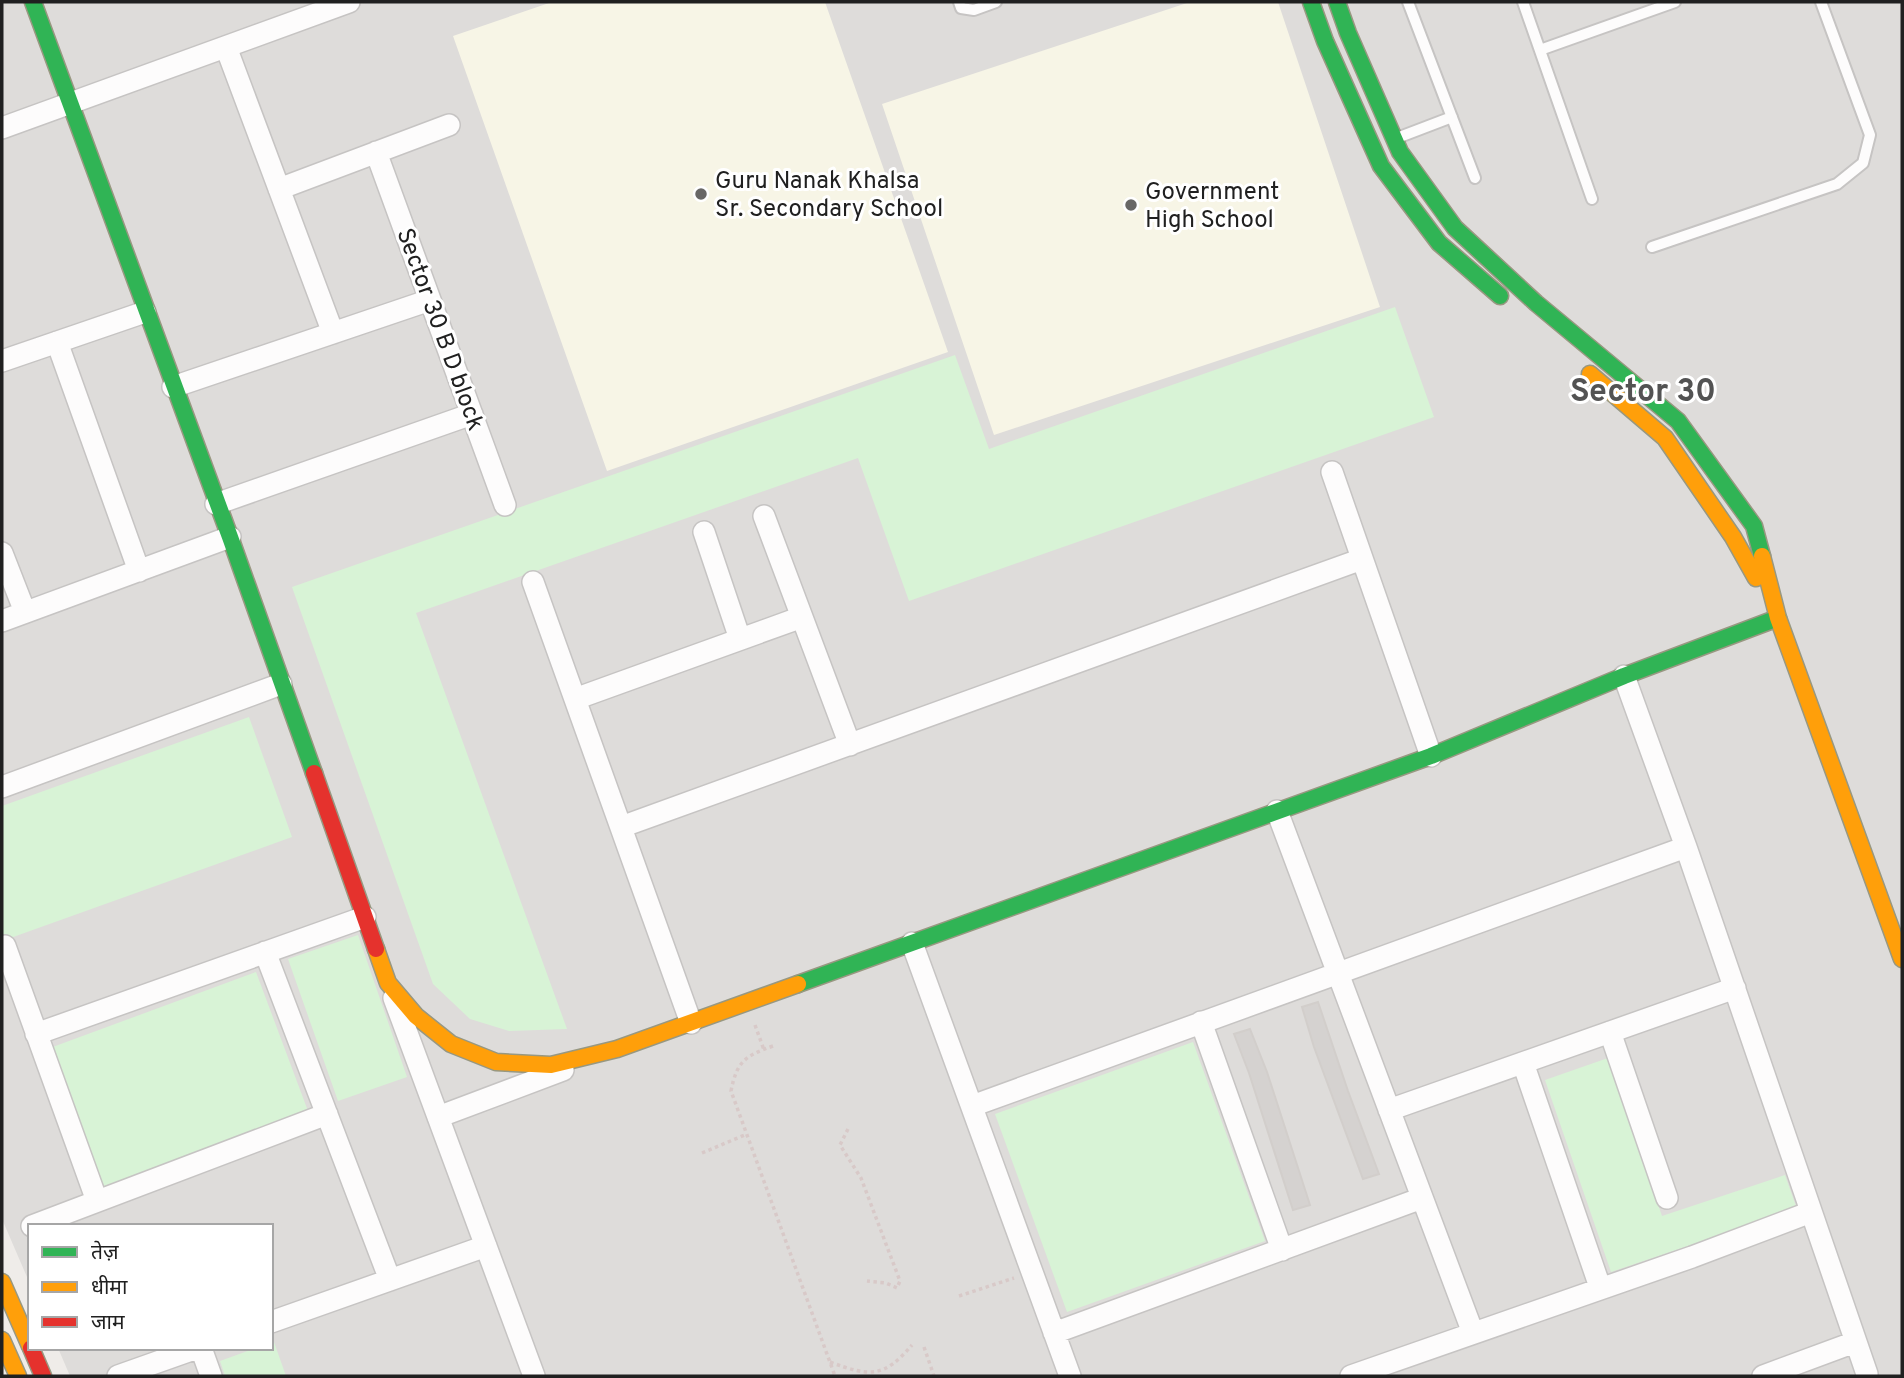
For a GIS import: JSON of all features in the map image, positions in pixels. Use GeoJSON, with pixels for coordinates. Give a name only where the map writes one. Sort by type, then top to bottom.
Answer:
{"type":"FeatureCollection","features":[{"type":"Feature","properties":{"kind":"street"},"geometry":{"type":"LineString","coordinates":[[33,2],[230,537],[388,983],[534,1376]]}},
{"type":"Feature","properties":{"kind":"street"},"geometry":{"type":"LineString","coordinates":[[2,128],[226,47],[326,6],[349,2]]}},
{"type":"Feature","properties":{"kind":"street"},"geometry":{"type":"LineString","coordinates":[[1311,2],[1325,41],[1381,166],[1439,243],[1514,309]]}},
{"type":"Feature","properties":{"kind":"street"},"geometry":{"type":"LineString","coordinates":[[1336,2],[1400,152],[1455,228],[1536,303],[1678,421],[1754,526],[1778,618],[1902,960]]}},
{"type":"Feature","properties":{"kind":"street"},"geometry":{"type":"LineString","coordinates":[[226,47],[333,333]]}},
{"type":"Feature","properties":{"kind":"street"},"geometry":{"type":"LineString","coordinates":[[279,189],[449,125]]}},
{"type":"Feature","properties":{"kind":"street","name":"Sector 30 B D block"},"geometry":{"type":"LineString","coordinates":[[376,152],[505,505]]}},
{"type":"Feature","properties":{"kind":"street"},"geometry":{"type":"LineString","coordinates":[[173,387],[430,300]]}},
{"type":"Feature","properties":{"kind":"street"},"geometry":{"type":"LineString","coordinates":[[2,361],[145,312]]}},
{"type":"Feature","properties":{"kind":"street"},"geometry":{"type":"LineString","coordinates":[[57,342],[139,570]]}},
{"type":"Feature","properties":{"kind":"street"},"geometry":{"type":"LineString","coordinates":[[1574,360],[1665,438],[1733,537],[1778,618]]}},
{"type":"Feature","properties":{"kind":"street"},"geometry":{"type":"LineString","coordinates":[[216,504],[472,414]]}},
{"type":"Feature","properties":{"kind":"street"},"geometry":{"type":"LineString","coordinates":[[1332,472],[1431,756]]}},
{"type":"Feature","properties":{"kind":"street"},"geometry":{"type":"LineString","coordinates":[[764,516],[850,745]]}},
{"type":"Feature","properties":{"kind":"street"},"geometry":{"type":"LineString","coordinates":[[704,532],[740,639]]}},
{"type":"Feature","properties":{"kind":"street"},"geometry":{"type":"LineString","coordinates":[[2,621],[230,537]]}},
{"type":"Feature","properties":{"kind":"street"},"geometry":{"type":"LineString","coordinates":[[2,553],[25,612]]}},
{"type":"Feature","properties":{"kind":"street"},"geometry":{"type":"LineString","coordinates":[[621,827],[1362,559]]}},
{"type":"Feature","properties":{"kind":"street"},"geometry":{"type":"LineString","coordinates":[[533,582],[691,1023]]}},
{"type":"Feature","properties":{"kind":"street"},"geometry":{"type":"LineString","coordinates":[[575,699],[802,617]]}},
{"type":"Feature","properties":{"kind":"street"},"geometry":{"type":"LineString","coordinates":[[438,1117],[617,1049],[1431,756],[1624,676],[1778,618]]}},
{"type":"Feature","properties":{"kind":"street"},"geometry":{"type":"LineString","coordinates":[[1624,676],[1686,846],[1867,1374]]}},
{"type":"Feature","properties":{"kind":"street"},"geometry":{"type":"LineString","coordinates":[[2,787],[281,684]]}},
{"type":"Feature","properties":{"kind":"street"},"geometry":{"type":"LineString","coordinates":[[1277,811],[1473,1333]]}},
{"type":"Feature","properties":{"kind":"street"},"geometry":{"type":"LineString","coordinates":[[972,1105],[1686,846]]}},
{"type":"Feature","properties":{"kind":"street"},"geometry":{"type":"LineString","coordinates":[[36,1034],[365,917]]}},
{"type":"Feature","properties":{"kind":"street"},"geometry":{"type":"LineString","coordinates":[[912,943],[1070,1376]]}},
{"type":"Feature","properties":{"kind":"street"},"geometry":{"type":"LineString","coordinates":[[5,946],[97,1201]]}},
{"type":"Feature","properties":{"kind":"street"},"geometry":{"type":"LineString","coordinates":[[265,952],[390,1280]]}},
{"type":"Feature","properties":{"kind":"street"},"geometry":{"type":"LineString","coordinates":[[388,983],[416,1016],[451,1044],[496,1062],[551,1065],[617,1049]]}},
{"type":"Feature","properties":{"kind":"street"},"geometry":{"type":"LineString","coordinates":[[1389,1110],[1735,988]]}},
{"type":"Feature","properties":{"kind":"street"},"geometry":{"type":"LineString","coordinates":[[1201,1022],[1282,1250]]}},
{"type":"Feature","properties":{"kind":"street"},"geometry":{"type":"LineString","coordinates":[[1610,1032],[1667,1198]]}},
{"type":"Feature","properties":{"kind":"street"},"geometry":{"type":"LineString","coordinates":[[1523,1063],[1601,1287]]}},
{"type":"Feature","properties":{"kind":"street"},"geometry":{"type":"LineString","coordinates":[[37,1224],[327,1114]]}},
{"type":"Feature","properties":{"kind":"street"},"geometry":{"type":"LineString","coordinates":[[1055,1333],[1422,1198]]}},
{"type":"Feature","properties":{"kind":"street"},"geometry":{"type":"LineString","coordinates":[[1351,1376],[1406,1367],[1473,1333],[1692,1257],[1811,1212]]}},
{"type":"Feature","properties":{"kind":"street"},"geometry":{"type":"LineString","coordinates":[[273,1321],[486,1247]]}},
{"type":"Feature","properties":{"kind":"street"},"geometry":{"type":"LineString","coordinates":[[2,1282],[28,1342]]}},
{"type":"Feature","properties":{"kind":"street"},"geometry":{"type":"LineString","coordinates":[[2,1340],[18,1376]]}},
{"type":"Feature","properties":{"kind":"street"},"geometry":{"type":"LineString","coordinates":[[1763,1376],[1855,1342]]}},
{"type":"Feature","properties":{"kind":"street"},"geometry":{"type":"LineString","coordinates":[[31,1350],[43,1376]]}},
{"type":"Feature","properties":{"kind":"street"},"geometry":{"type":"LineString","coordinates":[[118,1376],[193,1350]]}},
{"type":"Feature","properties":{"kind":"street"},"geometry":{"type":"LineString","coordinates":[[200,1350],[211,1376]]}},
{"type":"Feature","properties":{"kind":"lane"},"geometry":{"type":"LineString","coordinates":[[959,2],[961,8],[974,10],[996,2]]}},
{"type":"Feature","properties":{"kind":"lane"},"geometry":{"type":"LineString","coordinates":[[1408,2],[1475,178]]}},
{"type":"Feature","properties":{"kind":"lane"},"geometry":{"type":"LineString","coordinates":[[1523,2],[1592,199]]}},
{"type":"Feature","properties":{"kind":"lane"},"geometry":{"type":"LineString","coordinates":[[1540,50],[1675,2]]}},
{"type":"Feature","properties":{"kind":"lane"},"geometry":{"type":"LineString","coordinates":[[1652,247],[1837,184],[1863,163],[1870,135],[1821,2]]}},
{"type":"Feature","properties":{"kind":"lane"},"geometry":{"type":"LineString","coordinates":[[1394,139],[1452,117]]}},
{"type":"Feature","properties":{"kind":"path"},"geometry":{"type":"LineString","coordinates":[[773,1046],[745,1058],[735,1070],[731,1091],[835,1376]]}},
{"type":"Feature","properties":{"kind":"path"},"geometry":{"type":"LineString","coordinates":[[848,1129],[840,1145],[861,1178],[900,1281],[897,1288],[886,1283],[867,1281]]}},
{"type":"Feature","properties":{"kind":"path"},"geometry":{"type":"LineString","coordinates":[[702,1153],[747,1134]]}},
{"type":"Feature","properties":{"kind":"path"},"geometry":{"type":"LineString","coordinates":[[959,1296],[1032,1272]]}},
{"type":"Feature","properties":{"kind":"path"},"geometry":{"type":"LineString","coordinates":[[830,1362],[858,1373],[871,1374],[890,1370],[912,1345]]}},
{"type":"Feature","properties":{"kind":"path"},"geometry":{"type":"LineString","coordinates":[[924,1347],[934,1376]]}},
{"type":"Feature","properties":{"kind":"shaded area"},"geometry":{"type":"Polygon","coordinates":[[[2,2],[1902,2],[1902,1376],[70,1376],[59,1350],[273,1350],[273,1224],[28,1224],[28,1279],[2,1219],[2,2]]]}},
{"type":"Feature","properties":{"kind":"shaded area","name":"Guru Nanak Khalsa Sr. Secondary School"},"geometry":{"type":"Polygon","coordinates":[[[552,2],[825,2],[948,352],[607,471],[453,36],[552,2]]]}},
{"type":"Feature","properties":{"kind":"shaded area","name":"Government High School"},"geometry":{"type":"Polygon","coordinates":[[[1190,2],[1278,2],[1380,307],[994,435],[882,104],[1190,2]]]}},
{"type":"Feature","properties":{"kind":"green space"},"geometry":{"type":"Polygon","coordinates":[[[1395,307],[1434,417],[909,601],[858,458],[416,613],[567,1029],[509,1031],[470,1019],[433,984],[292,587],[955,355],[989,449],[1395,307]]]}},
{"type":"Feature","properties":{"kind":"green space"},"geometry":{"type":"Polygon","coordinates":[[[249,717],[292,837],[2,941],[2,806],[249,717]]]}},
{"type":"Feature","properties":{"kind":"green space"},"geometry":{"type":"Polygon","coordinates":[[[358,935],[407,1077],[338,1101],[288,959],[358,935]]]}},
{"type":"Feature","properties":{"kind":"green space"},"geometry":{"type":"Polygon","coordinates":[[[256,972],[308,1111],[102,1187],[50,1048],[256,972]]]}},
{"type":"Feature","properties":{"kind":"green space"},"geometry":{"type":"Polygon","coordinates":[[[1193,1042],[1265,1241],[1067,1312],[995,1114],[1193,1042]]]}},
{"type":"Feature","properties":{"kind":"green space"},"geometry":{"type":"Polygon","coordinates":[[[1608,1058],[1662,1216],[1785,1175],[1797,1209],[1611,1272],[1545,1080],[1608,1058]]]}},
{"type":"Feature","properties":{"kind":"green space"},"geometry":{"type":"Polygon","coordinates":[[[273,1342],[286,1376],[225,1376],[220,1361],[250,1350],[273,1350],[273,1342]]]}},
{"type":"Feature","properties":{"kind":"building"},"geometry":{"type":"Polygon","coordinates":[[[1318,1002],[1379,1174],[1363,1179],[1302,1007],[1318,1002]]]}},
{"type":"Feature","properties":{"kind":"building"},"geometry":{"type":"Polygon","coordinates":[[[1250,1029],[1267,1072],[1310,1205],[1293,1210],[1234,1034],[1250,1029]]]}},
{"type":"Feature","properties":{"kind":"traffic: fast"},"geometry":{"type":"LineString","coordinates":[[33,2],[314,773]]}},
{"type":"Feature","properties":{"kind":"traffic: fast"},"geometry":{"type":"LineString","coordinates":[[1311,2],[1325,41],[1381,166],[1439,243],[1500,296]]}},
{"type":"Feature","properties":{"kind":"traffic: fast"},"geometry":{"type":"LineString","coordinates":[[1337,2],[1400,152],[1455,228],[1536,303],[1678,421],[1754,526],[1762,556]]}},
{"type":"Feature","properties":{"kind":"traffic: fast"},"geometry":{"type":"LineString","coordinates":[[798,984],[1431,756],[1624,676],[1778,618]]}},
{"type":"Feature","properties":{"kind":"traffic: slow"},"geometry":{"type":"LineString","coordinates":[[1590,374],[1665,438],[1733,537],[1756,578]]}},
{"type":"Feature","properties":{"kind":"traffic: slow"},"geometry":{"type":"LineString","coordinates":[[1762,556],[1778,618],[1902,959]]}},
{"type":"Feature","properties":{"kind":"traffic: slow"},"geometry":{"type":"LineString","coordinates":[[376,949],[388,983],[416,1016],[451,1044],[496,1062],[551,1065],[617,1049],[798,984]]}},
{"type":"Feature","properties":{"kind":"traffic: slow"},"geometry":{"type":"LineString","coordinates":[[2,1282],[28,1341]]}},
{"type":"Feature","properties":{"kind":"traffic: slow"},"geometry":{"type":"LineString","coordinates":[[2,1340],[18,1376]]}},
{"type":"Feature","properties":{"kind":"traffic: jam"},"geometry":{"type":"LineString","coordinates":[[314,773],[376,949]]}},
{"type":"Feature","properties":{"kind":"traffic: jam"},"geometry":{"type":"LineString","coordinates":[[32,1350],[43,1376]]}},
{"type":"Feature","properties":{"kind":"place","name":"Guru Nanak Khalsa Sr. Secondary School"},"geometry":{"type":"Point","coordinates":[701,194]}},
{"type":"Feature","properties":{"kind":"place","name":"Government High School"},"geometry":{"type":"Point","coordinates":[1131,205]}},
{"type":"Feature","properties":{"kind":"district","name":"Sector 30"},"geometry":{"type":"Point","coordinates":[1643,390]}}]}
